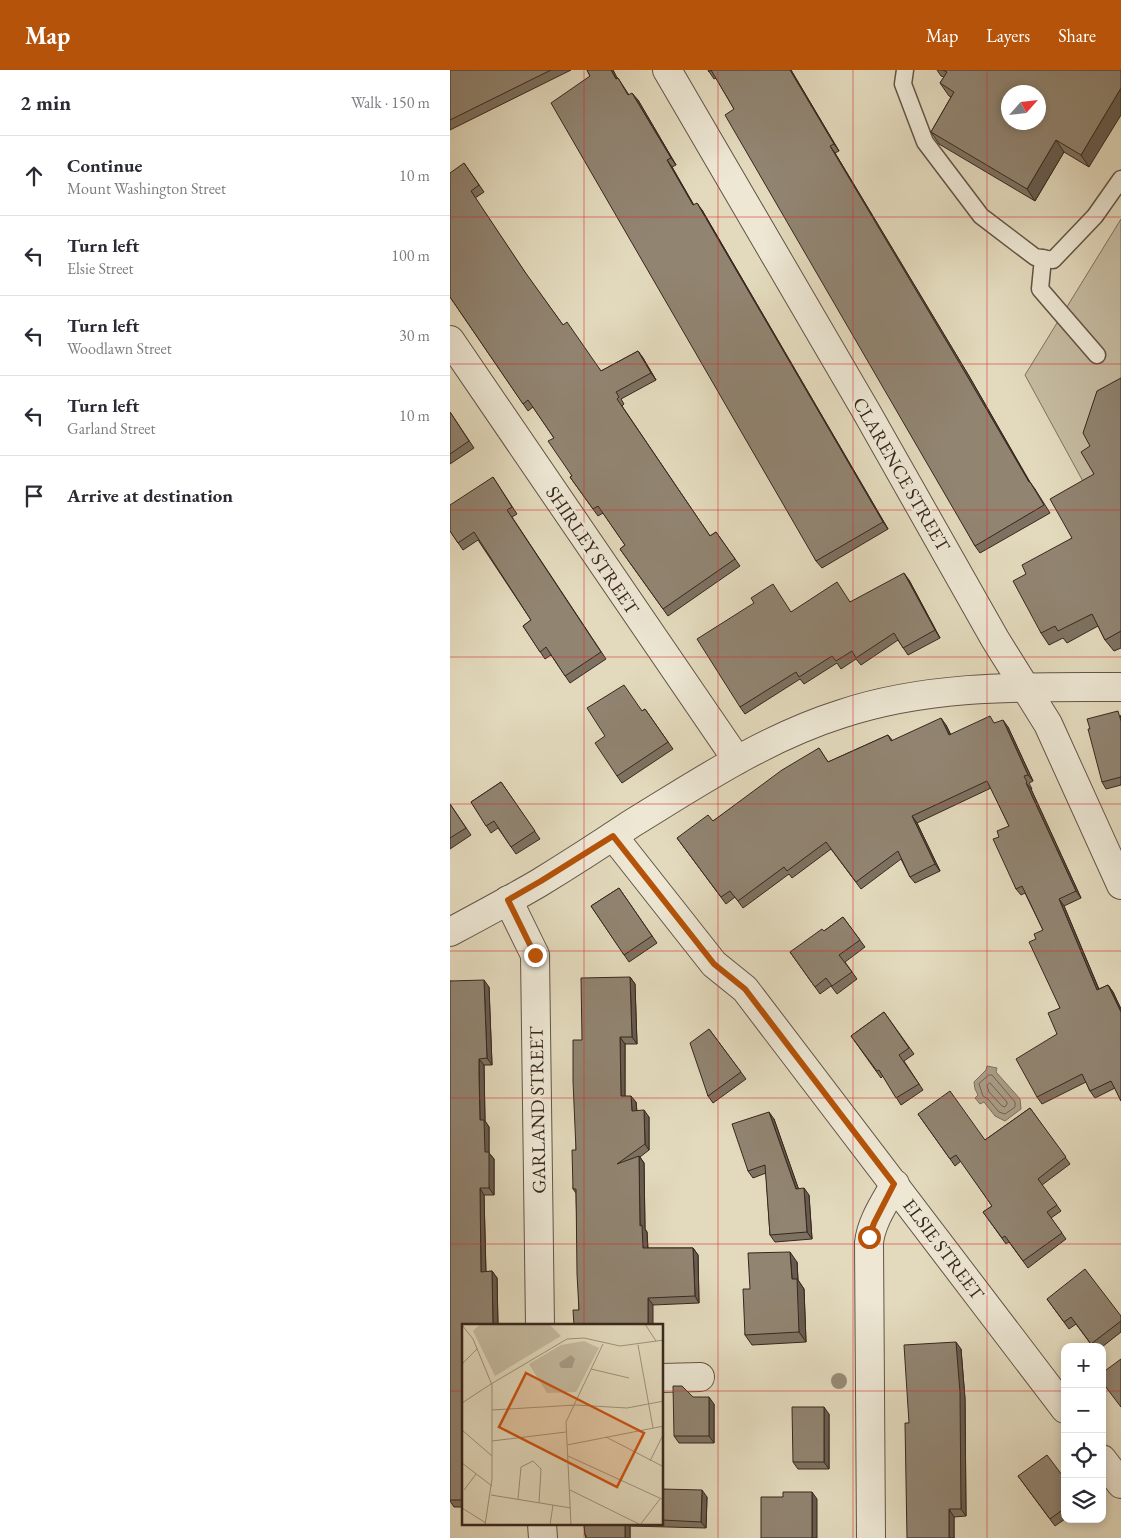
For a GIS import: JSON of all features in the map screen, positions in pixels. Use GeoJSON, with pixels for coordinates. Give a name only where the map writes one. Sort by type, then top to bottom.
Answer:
{"type":"FeatureCollection","features":[{"type":"Feature","properties":{"kind":"street","name":"CLARENCE STREET"},"geometry":{"type":"LineString","coordinates":[[668,70],[866,411],[995,639],[1051,729],[1121,885]]}},
{"type":"Feature","properties":{"kind":"street","name":"SHIRLEY STREET"},"geometry":{"type":"LineString","coordinates":[[450,340],[736,760]]}},
{"type":"Feature","properties":{"kind":"street"},"geometry":{"type":"LineString","coordinates":[[450,932],[541,881],[736,760],[811,725],[840,714],[886,702],[944,692],[1024,687],[1121,687]]}},
{"type":"Feature","properties":{"kind":"street","name":"ELSIE STREET"},"geometry":{"type":"LineString","coordinates":[[613,836],[714,964],[745,989],[1061,1404]]}},
{"type":"Feature","properties":{"kind":"street","name":"GARLAND STREET"},"geometry":{"type":"LineString","coordinates":[[508,900],[535,955],[540,1324]]}},
{"type":"Feature","properties":{"kind":"street"},"geometry":{"type":"LineString","coordinates":[[871,1538],[869,1243],[874,1223],[894,1184]]}},
{"type":"Feature","properties":{"kind":"street"},"geometry":{"type":"LineString","coordinates":[[664,1378],[700,1377]]}},
{"type":"Feature","properties":{"kind":"street"},"geometry":{"type":"LineString","coordinates":[[1106,1464],[1121,1484]]}},
{"type":"Feature","properties":{"kind":"lane"},"geometry":{"type":"LineString","coordinates":[[905,70],[903,84],[925,142],[980,216],[1035,257],[1053,260],[1095,216],[1121,179]]}},
{"type":"Feature","properties":{"kind":"lane"},"geometry":{"type":"LineString","coordinates":[[1043,258],[1040,288],[1097,354]]}},
{"type":"Feature","properties":{"kind":"shaded area"},"geometry":{"type":"Polygon","coordinates":[[[1121,219],[1121,551],[1025,375],[1121,219]]]}},
{"type":"Feature","properties":{"kind":"water"},"geometry":{"type":"Polygon","coordinates":[[[987,1066],[997,1068],[996,1072],[1020,1099],[1021,1109],[1005,1121],[995,1116],[984,1102],[980,1104],[975,1098],[978,1095],[974,1082],[986,1070],[987,1066]]]}},
{"type":"Feature","properties":{"kind":"building"},"geometry":{"type":"Polygon","coordinates":[[[450,70],[551,70],[450,120],[450,70]]]}},
{"type":"Feature","properties":{"kind":"building"},"geometry":{"type":"Polygon","coordinates":[[[587,70],[611,70],[628,95],[632,93],[671,158],[667,160],[693,205],[697,203],[883,522],[816,561],[551,103],[590,76],[587,70]]]}},
{"type":"Feature","properties":{"kind":"building"},"geometry":{"type":"Polygon","coordinates":[[[711,70],[790,70],[834,144],[830,146],[1044,505],[975,546],[725,115],[734,109],[711,70]]]}},
{"type":"Feature","properties":{"kind":"building"},"geometry":{"type":"Polygon","coordinates":[[[943,70],[1121,70],[1121,88],[1081,155],[1056,140],[1027,189],[931,132],[954,92],[940,83],[947,72],[943,70]]]}},
{"type":"Feature","properties":{"kind":"building"},"geometry":{"type":"Polygon","coordinates":[[[464,163],[479,185],[471,191],[563,325],[567,322],[601,371],[638,351],[651,373],[616,392],[619,397],[617,399],[710,536],[716,532],[735,559],[663,609],[620,549],[625,545],[598,506],[593,509],[570,477],[572,476],[548,441],[554,438],[528,400],[523,404],[450,297],[450,173],[464,163]]]}},
{"type":"Feature","properties":{"kind":"building"},"geometry":{"type":"Polygon","coordinates":[[[1121,378],[1121,631],[1105,640],[1092,614],[1058,631],[1055,626],[1041,633],[1013,581],[1026,574],[1022,565],[1072,538],[1050,499],[1094,474],[1081,452],[1090,446],[1083,433],[1097,391],[1121,378]]]}},
{"type":"Feature","properties":{"kind":"building"},"geometry":{"type":"Polygon","coordinates":[[[450,412],[469,441],[450,454],[450,412]]]}},
{"type":"Feature","properties":{"kind":"building"},"geometry":{"type":"Polygon","coordinates":[[[493,477],[512,507],[507,510],[601,652],[565,676],[546,647],[540,652],[523,626],[531,620],[474,532],[458,543],[450,531],[450,505],[493,477]]]}},
{"type":"Feature","properties":{"kind":"building"},"geometry":{"type":"Polygon","coordinates":[[[904,573],[935,630],[903,648],[894,633],[856,658],[852,651],[836,661],[832,656],[799,677],[796,672],[740,707],[697,639],[754,603],[751,598],[773,584],[791,612],[837,582],[850,602],[904,573]]]}},
{"type":"Feature","properties":{"kind":"building"},"geometry":{"type":"Polygon","coordinates":[[[624,685],[642,711],[645,709],[668,742],[617,776],[595,743],[605,736],[587,708],[624,685]]]}},
{"type":"Feature","properties":{"kind":"building"},"geometry":{"type":"Polygon","coordinates":[[[1118,711],[1121,721],[1121,777],[1102,782],[1087,719],[1118,711]]]}},
{"type":"Feature","properties":{"kind":"building"},"geometry":{"type":"Polygon","coordinates":[[[990,716],[994,723],[1003,720],[1028,775],[1024,776],[1026,783],[1076,891],[1059,899],[1097,990],[1108,985],[1121,1012],[1121,1101],[1111,1081],[1090,1091],[1082,1074],[1037,1097],[1016,1059],[1057,1034],[1048,1013],[1060,1008],[1029,942],[1036,939],[1034,934],[1043,930],[1022,886],[1016,889],[993,839],[999,837],[997,831],[1009,826],[987,781],[912,816],[935,864],[910,877],[898,851],[856,882],[826,842],[787,871],[784,867],[738,901],[730,891],[721,897],[677,838],[708,815],[713,821],[782,770],[819,748],[828,762],[888,735],[891,741],[941,718],[949,735],[990,716]]]}},
{"type":"Feature","properties":{"kind":"building"},"geometry":{"type":"Polygon","coordinates":[[[501,782],[535,831],[511,847],[494,821],[486,826],[471,802],[501,782]]]}},
{"type":"Feature","properties":{"kind":"building"},"geometry":{"type":"Polygon","coordinates":[[[450,804],[466,828],[450,838],[450,804]]]}},
{"type":"Feature","properties":{"kind":"building"},"geometry":{"type":"Polygon","coordinates":[[[619,888],[652,936],[624,955],[591,906],[619,888]]]}},
{"type":"Feature","properties":{"kind":"building"},"geometry":{"type":"Polygon","coordinates":[[[843,917],[860,940],[839,955],[852,972],[832,986],[826,978],[815,987],[790,952],[822,929],[824,931],[843,917]]]}},
{"type":"Feature","properties":{"kind":"building"},"geometry":{"type":"Polygon","coordinates":[[[630,977],[632,1037],[620,1037],[621,1096],[631,1096],[632,1111],[644,1110],[645,1144],[617,1164],[639,1156],[640,1226],[642,1225],[643,1248],[693,1248],[695,1296],[648,1298],[648,1324],[574,1324],[573,1310],[579,1310],[576,1189],[573,1189],[572,1150],[576,1150],[573,1040],[582,1040],[581,978],[630,977]]]}},
{"type":"Feature","properties":{"kind":"building"},"geometry":{"type":"Polygon","coordinates":[[[484,980],[487,1058],[479,1059],[480,1120],[484,1120],[485,1152],[489,1152],[489,1188],[480,1188],[481,1272],[492,1271],[493,1324],[462,1324],[462,1500],[450,1500],[450,981],[484,980]]]}},
{"type":"Feature","properties":{"kind":"building"},"geometry":{"type":"Polygon","coordinates":[[[884,1012],[909,1048],[899,1055],[919,1084],[896,1098],[879,1070],[877,1071],[851,1036],[884,1012]]]}},
{"type":"Feature","properties":{"kind":"building"},"geometry":{"type":"Polygon","coordinates":[[[709,1029],[741,1072],[708,1096],[690,1043],[709,1029]]]}},
{"type":"Feature","properties":{"kind":"building"},"geometry":{"type":"Polygon","coordinates":[[[950,1091],[985,1140],[1030,1108],[1066,1157],[1038,1179],[1057,1205],[1047,1212],[1062,1233],[1023,1261],[1005,1236],[1002,1238],[983,1212],[992,1206],[956,1155],[950,1159],[918,1114],[950,1091]]]}},
{"type":"Feature","properties":{"kind":"building"},"geometry":{"type":"Polygon","coordinates":[[[769,1112],[796,1189],[804,1188],[807,1232],[770,1235],[765,1165],[748,1171],[732,1124],[769,1112]]]}},
{"type":"Feature","properties":{"kind":"building"},"geometry":{"type":"Polygon","coordinates":[[[790,1252],[792,1279],[797,1279],[799,1332],[745,1335],[743,1289],[750,1289],[748,1253],[790,1252]]]}},
{"type":"Feature","properties":{"kind":"building"},"geometry":{"type":"Polygon","coordinates":[[[1085,1269],[1121,1316],[1121,1321],[1090,1343],[1071,1317],[1064,1322],[1047,1299],[1085,1269]]]}},
{"type":"Feature","properties":{"kind":"building"},"geometry":{"type":"Polygon","coordinates":[[[956,1342],[960,1392],[961,1509],[949,1509],[949,1538],[907,1538],[905,1423],[909,1423],[904,1345],[956,1342]]]}},
{"type":"Feature","properties":{"kind":"building"},"geometry":{"type":"Polygon","coordinates":[[[1121,1359],[1121,1407],[1106,1387],[1106,1370],[1121,1359]]]}},
{"type":"Feature","properties":{"kind":"building"},"geometry":{"type":"Polygon","coordinates":[[[673,1386],[682,1386],[693,1397],[709,1397],[709,1436],[674,1436],[673,1386]]]}},
{"type":"Feature","properties":{"kind":"building"},"geometry":{"type":"Polygon","coordinates":[[[792,1407],[824,1407],[824,1462],[793,1462],[792,1407]]]}},
{"type":"Feature","properties":{"kind":"building"},"geometry":{"type":"Polygon","coordinates":[[[1047,1455],[1061,1474],[1061,1511],[1050,1519],[1018,1476],[1047,1455]]]}},
{"type":"Feature","properties":{"kind":"building"},"geometry":{"type":"Polygon","coordinates":[[[664,1489],[702,1490],[701,1522],[664,1520],[664,1489]]]}},
{"type":"Feature","properties":{"kind":"building"},"geometry":{"type":"Polygon","coordinates":[[[783,1492],[812,1492],[812,1538],[761,1538],[761,1497],[783,1497],[783,1492]]]}},
{"type":"Feature","properties":{"kind":"building"},"geometry":{"type":"Polygon","coordinates":[[[584,1526],[625,1526],[625,1538],[586,1538],[584,1526]]]}},
{"type":"Feature","properties":{"kind":"route"},"geometry":{"type":"LineString","coordinates":[[535,955],[508,900],[613,836],[714,964],[745,989],[894,1184],[869,1237]]}}]}
